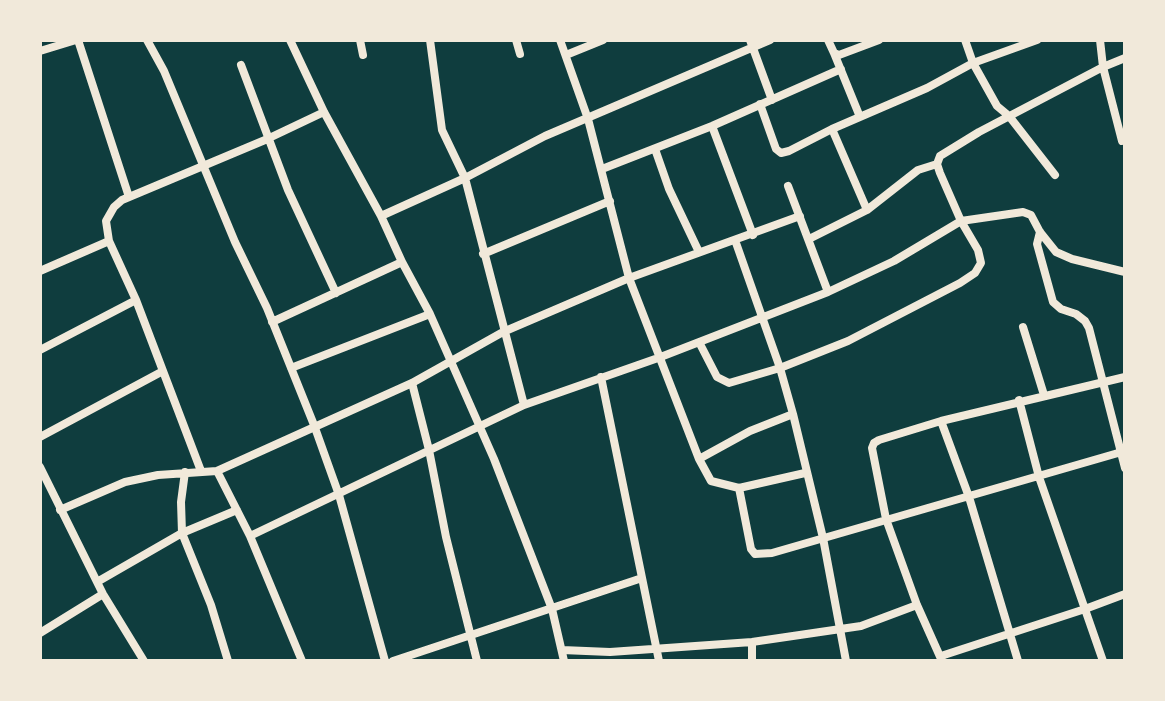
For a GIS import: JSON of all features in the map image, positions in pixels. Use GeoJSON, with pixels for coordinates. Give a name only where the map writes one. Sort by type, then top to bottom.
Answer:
{"type":"FeatureCollection","features":[{"type":"Feature","properties":{"kind":"street"},"geometry":{"type":"LineString","coordinates":[[40,51],[77,40],[129,197]]}},
{"type":"Feature","properties":{"kind":"street"},"geometry":{"type":"LineString","coordinates":[[147,40],[164,71],[314,425],[339,495],[385,661]]}},
{"type":"Feature","properties":{"kind":"street"},"geometry":{"type":"LineString","coordinates":[[290,40],[324,112],[430,314],[494,459],[552,609],[564,661]]}},
{"type":"Feature","properties":{"kind":"street"},"geometry":{"type":"LineString","coordinates":[[360,40],[363,55]]}},
{"type":"Feature","properties":{"kind":"street"},"geometry":{"type":"LineString","coordinates":[[430,40],[442,130],[465,178],[524,405]]}},
{"type":"Feature","properties":{"kind":"street"},"geometry":{"type":"LineString","coordinates":[[516,40],[520,54]]}},
{"type":"Feature","properties":{"kind":"street"},"geometry":{"type":"LineString","coordinates":[[560,40],[588,119],[629,278],[658,358],[711,481],[739,488],[805,473]]}},
{"type":"Feature","properties":{"kind":"street"},"geometry":{"type":"LineString","coordinates":[[566,55],[603,40]]}},
{"type":"Feature","properties":{"kind":"street"},"geometry":{"type":"LineString","coordinates":[[381,216],[465,178],[545,136],[751,44],[770,40]]}},
{"type":"Feature","properties":{"kind":"street"},"geometry":{"type":"LineString","coordinates":[[828,40],[860,117]]}},
{"type":"Feature","properties":{"kind":"street"},"geometry":{"type":"LineString","coordinates":[[834,53],[849,53],[879,40]]}},
{"type":"Feature","properties":{"kind":"street"},"geometry":{"type":"LineString","coordinates":[[965,40],[973,63],[997,106],[1009,116],[1055,175]]}},
{"type":"Feature","properties":{"kind":"street"},"geometry":{"type":"LineString","coordinates":[[760,104],[776,149],[781,153],[927,88],[973,63],[1037,40]]}},
{"type":"Feature","properties":{"kind":"street"},"geometry":{"type":"LineString","coordinates":[[1100,40],[1103,67],[1122,141]]}},
{"type":"Feature","properties":{"kind":"street"},"geometry":{"type":"LineString","coordinates":[[751,44],[772,100]]}},
{"type":"Feature","properties":{"kind":"street"},"geometry":{"type":"LineString","coordinates":[[699,342],[717,377],[729,383],[780,368],[848,341],[975,273],[981,263],[978,250],[961,221],[937,164],[940,156],[1009,116],[1125,58]]}},
{"type":"Feature","properties":{"kind":"street"},"geometry":{"type":"LineString","coordinates":[[241,65],[298,213],[336,293]]}},
{"type":"Feature","properties":{"kind":"street"},"geometry":{"type":"LineString","coordinates":[[602,169],[712,126],[841,69]]}},
{"type":"Feature","properties":{"kind":"street"},"geometry":{"type":"LineString","coordinates":[[201,471],[136,300],[109,241],[106,230],[109,213],[122,200],[324,112]]}},
{"type":"Feature","properties":{"kind":"street"},"geometry":{"type":"LineString","coordinates":[[712,126],[753,235]]}},
{"type":"Feature","properties":{"kind":"street"},"geometry":{"type":"LineString","coordinates":[[832,129],[867,210]]}},
{"type":"Feature","properties":{"kind":"street"},"geometry":{"type":"LineString","coordinates":[[655,149],[669,189],[699,252]]}},
{"type":"Feature","properties":{"kind":"street"},"geometry":{"type":"LineString","coordinates":[[809,239],[867,210],[918,170],[937,164]]}},
{"type":"Feature","properties":{"kind":"street"},"geometry":{"type":"LineString","coordinates":[[788,186],[828,292]]}},
{"type":"Feature","properties":{"kind":"street"},"geometry":{"type":"LineString","coordinates":[[483,254],[610,201]]}},
{"type":"Feature","properties":{"kind":"street"},"geometry":{"type":"LineString","coordinates":[[250,536],[524,405],[658,358],[828,292],[894,261],[961,221],[1023,212],[1031,215],[1056,252],[1125,272]]}},
{"type":"Feature","properties":{"kind":"street"},"geometry":{"type":"LineString","coordinates":[[60,510],[125,482],[185,472],[217,471],[412,383],[503,332],[629,278],[800,216]]}},
{"type":"Feature","properties":{"kind":"street"},"geometry":{"type":"LineString","coordinates":[[1040,232],[1037,244],[1053,302],[1085,321],[1123,451],[1125,468]]}},
{"type":"Feature","properties":{"kind":"street"},"geometry":{"type":"LineString","coordinates":[[735,240],[793,414],[823,538],[846,661]]}},
{"type":"Feature","properties":{"kind":"street"},"geometry":{"type":"LineString","coordinates":[[40,271],[109,241]]}},
{"type":"Feature","properties":{"kind":"street"},"geometry":{"type":"LineString","coordinates":[[272,322],[402,262]]}},
{"type":"Feature","properties":{"kind":"street"},"geometry":{"type":"LineString","coordinates":[[40,350],[136,300]]}},
{"type":"Feature","properties":{"kind":"street"},"geometry":{"type":"LineString","coordinates":[[291,368],[430,314]]}},
{"type":"Feature","properties":{"kind":"street"},"geometry":{"type":"LineString","coordinates":[[1023,327],[1044,395]]}},
{"type":"Feature","properties":{"kind":"street"},"geometry":{"type":"LineString","coordinates":[[40,437],[163,371]]}},
{"type":"Feature","properties":{"kind":"street"},"geometry":{"type":"LineString","coordinates":[[601,377],[659,661]]}},
{"type":"Feature","properties":{"kind":"street"},"geometry":{"type":"LineString","coordinates":[[1125,377],[941,421],[879,440],[872,448],[886,519],[917,605],[941,659],[1125,594]]}},
{"type":"Feature","properties":{"kind":"street"},"geometry":{"type":"LineString","coordinates":[[412,383],[477,661]]}},
{"type":"Feature","properties":{"kind":"street"},"geometry":{"type":"LineString","coordinates":[[1019,400],[1039,477],[1103,661]]}},
{"type":"Feature","properties":{"kind":"street"},"geometry":{"type":"LineString","coordinates":[[699,459],[750,431],[793,414]]}},
{"type":"Feature","properties":{"kind":"street"},"geometry":{"type":"LineString","coordinates":[[941,421],[969,497],[1018,661]]}},
{"type":"Feature","properties":{"kind":"street"},"geometry":{"type":"LineString","coordinates":[[739,488],[749,542],[755,554],[772,553],[1123,451]]}},
{"type":"Feature","properties":{"kind":"street"},"geometry":{"type":"LineString","coordinates":[[40,467],[103,594],[144,661]]}},
{"type":"Feature","properties":{"kind":"street"},"geometry":{"type":"LineString","coordinates":[[217,471],[250,536],[302,661]]}},
{"type":"Feature","properties":{"kind":"street"},"geometry":{"type":"LineString","coordinates":[[185,472],[181,502],[182,533],[211,605],[228,661]]}},
{"type":"Feature","properties":{"kind":"street"},"geometry":{"type":"LineString","coordinates":[[97,582],[182,533],[237,510]]}},
{"type":"Feature","properties":{"kind":"street"},"geometry":{"type":"LineString","coordinates":[[393,661],[642,578]]}},
{"type":"Feature","properties":{"kind":"street"},"geometry":{"type":"LineString","coordinates":[[40,631],[103,594]]}},
{"type":"Feature","properties":{"kind":"street"},"geometry":{"type":"LineString","coordinates":[[562,650],[610,652],[752,642],[861,626],[917,605]]}},
{"type":"Feature","properties":{"kind":"street"},"geometry":{"type":"LineString","coordinates":[[752,642],[752,661]]}}]}
